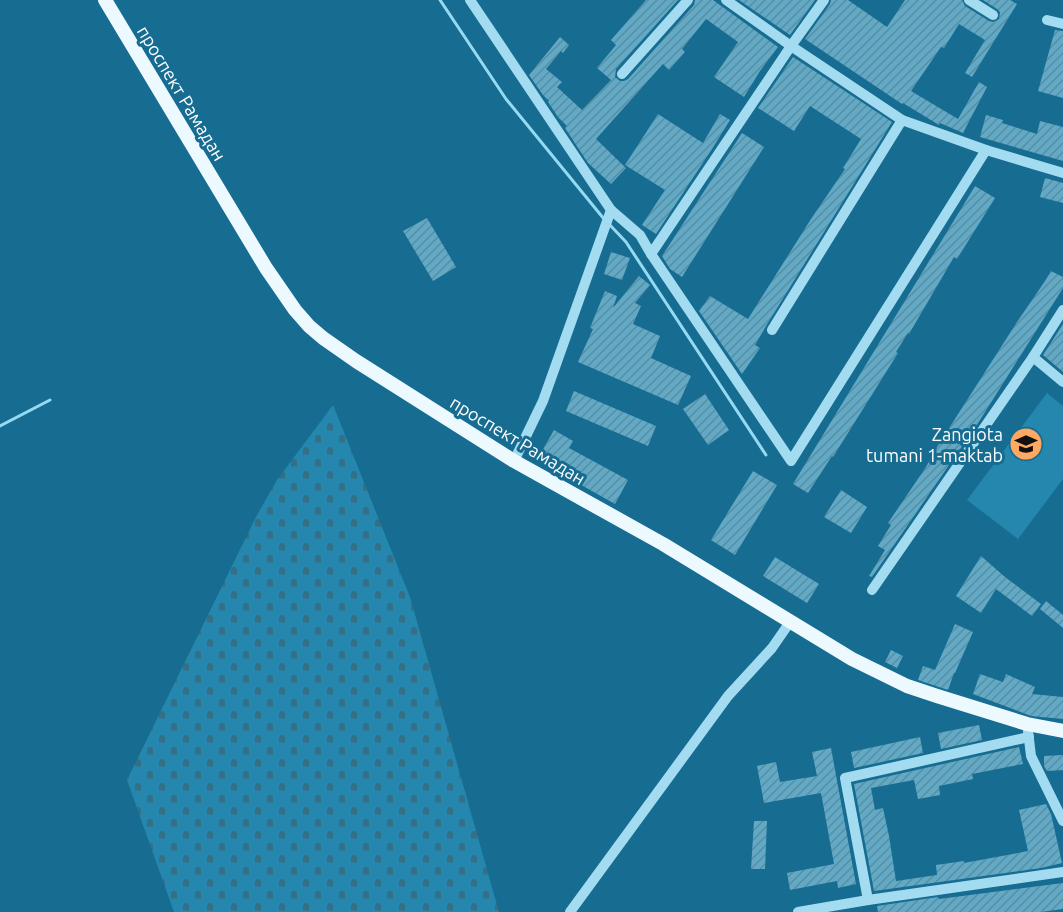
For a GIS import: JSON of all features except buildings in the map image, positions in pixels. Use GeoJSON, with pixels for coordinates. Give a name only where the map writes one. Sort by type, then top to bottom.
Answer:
{"type":"FeatureCollection","features":[{"type":"Feature","properties":{"kind":"main road","name":"проспект Рамадан"},"geometry":{"type":"LineString","coordinates":[[105,0],[256,251],[295,310],[309,326],[332,344],[514,461],[663,544],[852,659],[907,686],[1028,731],[1063,731]]}},
{"type":"Feature","properties":{"kind":"street"},"geometry":{"type":"LineString","coordinates":[[470,0],[610,214],[640,235],[791,460],[986,150]]}},
{"type":"Feature","properties":{"kind":"street"},"geometry":{"type":"LineString","coordinates":[[622,74],[688,0]]}},
{"type":"Feature","properties":{"kind":"street"},"geometry":{"type":"LineString","coordinates":[[726,0],[902,120],[986,150],[1063,173]]}},
{"type":"Feature","properties":{"kind":"street"},"geometry":{"type":"LineString","coordinates":[[651,254],[824,0]]}},
{"type":"Feature","properties":{"kind":"street"},"geometry":{"type":"LineString","coordinates":[[969,0],[993,15]]}},
{"type":"Feature","properties":{"kind":"street"},"geometry":{"type":"LineString","coordinates":[[1047,20],[1063,24]]}},
{"type":"Feature","properties":{"kind":"street"},"geometry":{"type":"LineString","coordinates":[[772,330],[902,120]]}},
{"type":"Feature","properties":{"kind":"street"},"geometry":{"type":"LineString","coordinates":[[514,461],[543,400],[610,214]]}},
{"type":"Feature","properties":{"kind":"street"},"geometry":{"type":"LineString","coordinates":[[872,590],[1063,310]]}},
{"type":"Feature","properties":{"kind":"street"},"geometry":{"type":"LineString","coordinates":[[1033,357],[1063,382]]}},
{"type":"Feature","properties":{"kind":"street"},"geometry":{"type":"LineString","coordinates":[[570,912],[728,696],[772,648],[790,622]]}},
{"type":"Feature","properties":{"kind":"street"},"geometry":{"type":"LineString","coordinates":[[868,900],[846,778],[1028,731],[1031,756],[1063,821]]}},
{"type":"Feature","properties":{"kind":"street"},"geometry":{"type":"LineString","coordinates":[[798,912],[1063,872]]}},
{"type":"Feature","properties":{"kind":"green space"},"geometry":{"type":"Polygon","coordinates":[[[1047,393],[1063,406],[1063,479],[1018,539],[967,500],[1047,393]]]}},
{"type":"Feature","properties":{"kind":"green space"},"geometry":{"type":"Polygon","coordinates":[[[333,405],[410,597],[499,912],[174,912],[127,780],[257,515],[277,480],[333,405]]]}},
{"type":"Feature","properties":{"kind":"waterway"},"geometry":{"type":"LineString","coordinates":[[440,0],[506,99],[604,219]]}},
{"type":"Feature","properties":{"kind":"waterway"},"geometry":{"type":"LineString","coordinates":[[609,224],[626,242],[766,455]]}},
{"type":"Feature","properties":{"kind":"waterway"},"geometry":{"type":"LineString","coordinates":[[0,426],[50,400]]}},
{"type":"Feature","properties":{"kind":"place","name":"Zangiota tumani 1-maktab"},"geometry":{"type":"Point","coordinates":[1026,444]}}]}
